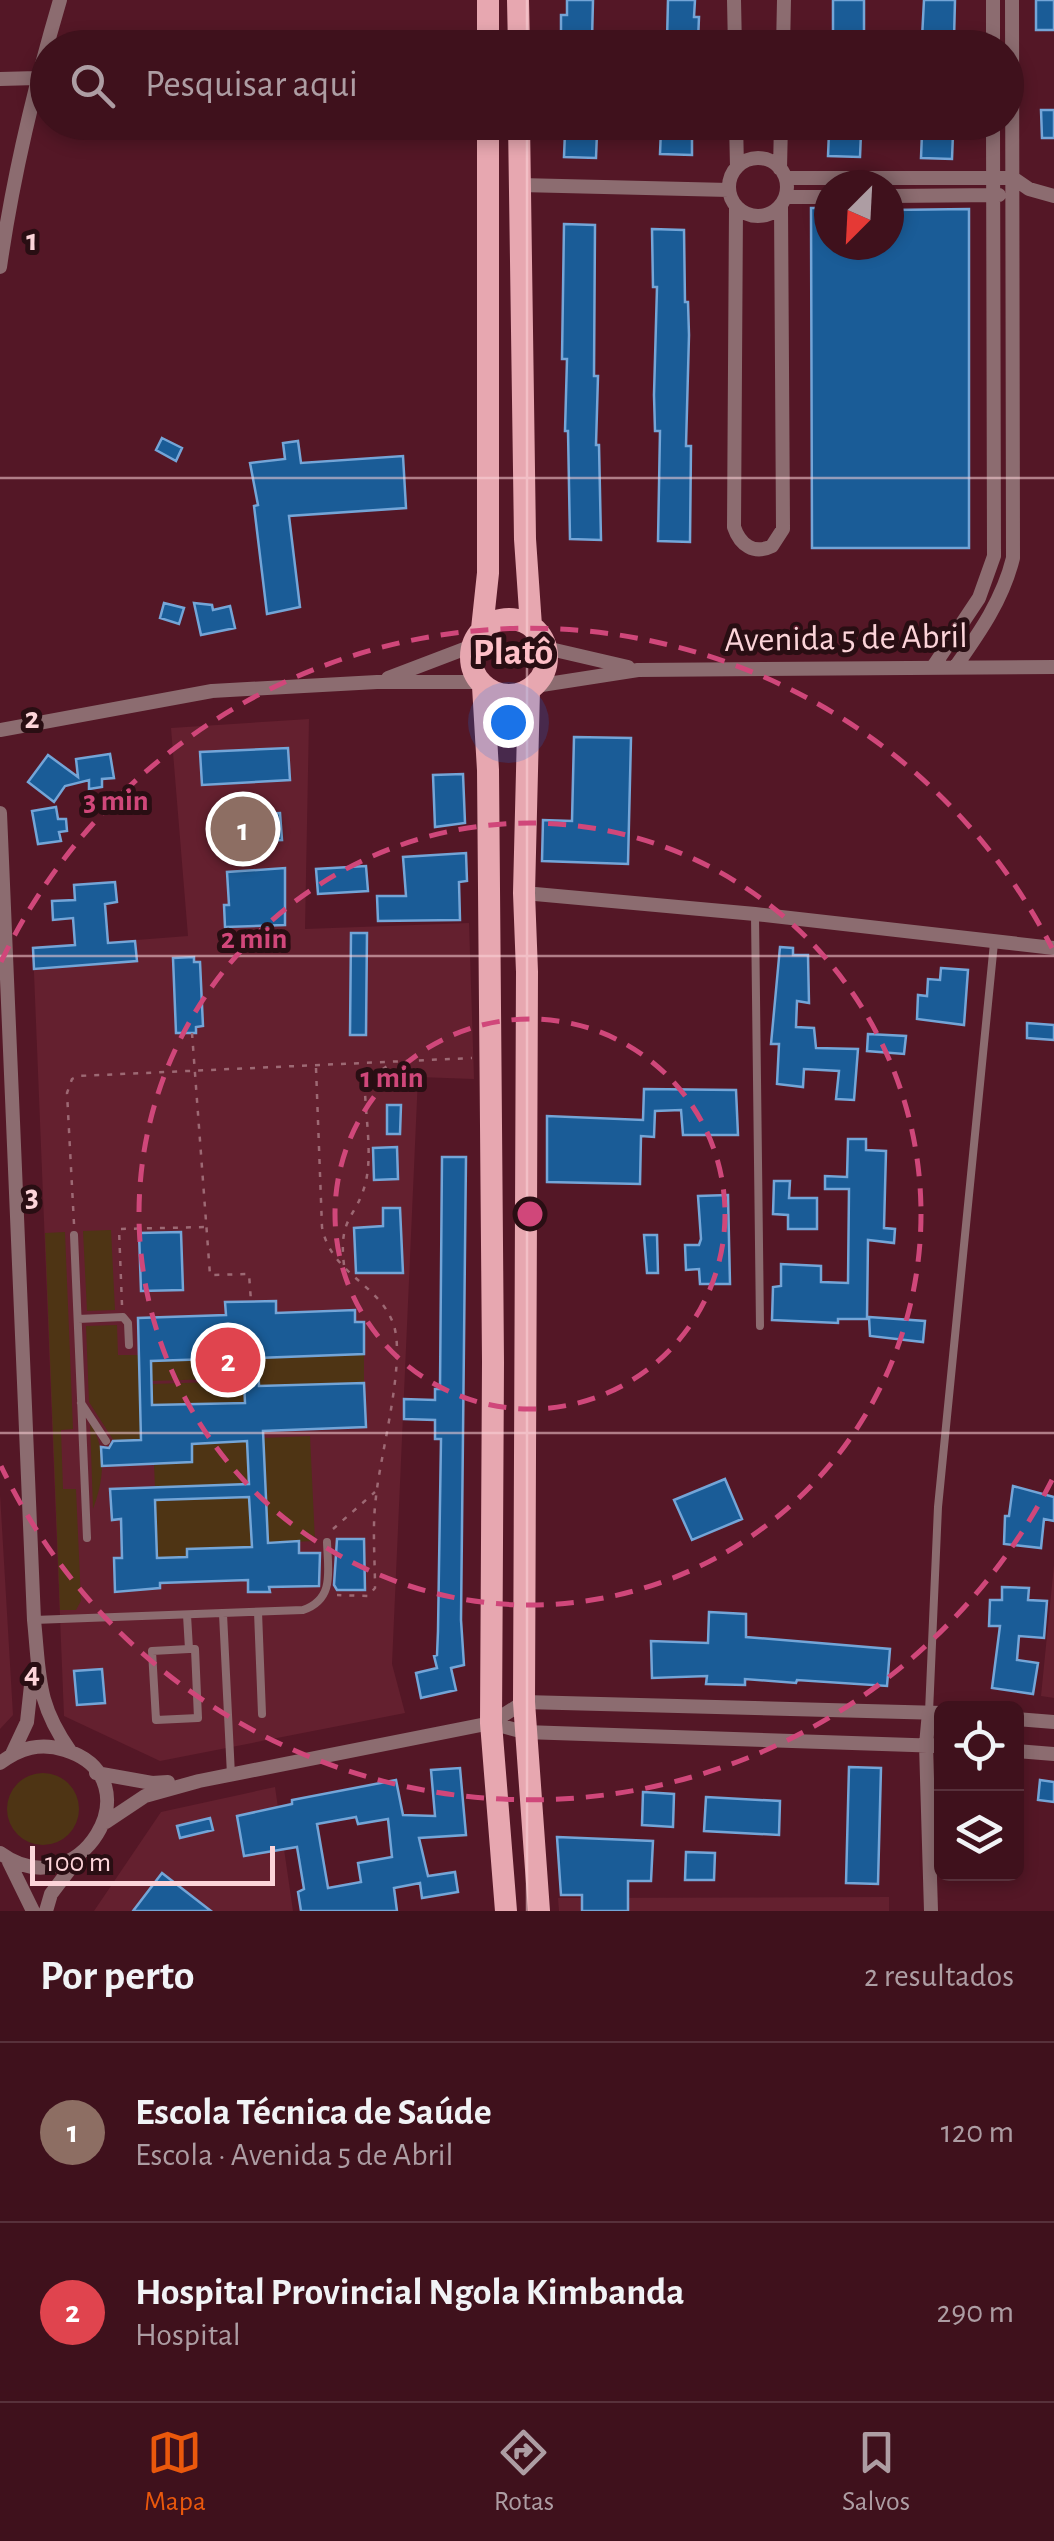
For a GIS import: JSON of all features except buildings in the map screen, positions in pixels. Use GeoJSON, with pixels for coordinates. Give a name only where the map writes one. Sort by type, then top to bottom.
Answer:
{"type":"FeatureCollection","features":[{"type":"Feature","properties":{"kind":"main road"},"geometry":{"type":"LineString","coordinates":[[488,0],[488,30]]}},
{"type":"Feature","properties":{"kind":"main road"},"geometry":{"type":"LineString","coordinates":[[518,0],[519,30]]}},
{"type":"Feature","properties":{"kind":"main road"},"geometry":{"type":"LineString","coordinates":[[477,638],[500,620],[521,621],[531,626],[546,648],[543,675],[532,688],[500,695],[481,684],[472,671],[477,638],[488,573],[488,140]]}},
{"type":"Feature","properties":{"kind":"main road"},"geometry":{"type":"LineString","coordinates":[[520,140],[525,539],[531,626]]}},
{"type":"Feature","properties":{"kind":"main road"},"geometry":{"type":"LineString","coordinates":[[481,684],[488,770],[491,1723],[506,1911]]}},
{"type":"Feature","properties":{"kind":"main road"},"geometry":{"type":"LineString","coordinates":[[532,688],[524,893],[524,1732],[539,1911]]}},
{"type":"Feature","properties":{"kind":"main road"},"geometry":{"type":"LineString","coordinates":[[489,973],[527,972]]}},
{"type":"Feature","properties":{"kind":"street"},"geometry":{"type":"LineString","coordinates":[[51,30],[60,0]]}},
{"type":"Feature","properties":{"kind":"street"},"geometry":{"type":"LineString","coordinates":[[734,0],[735,30]]}},
{"type":"Feature","properties":{"kind":"street"},"geometry":{"type":"LineString","coordinates":[[783,30],[784,0]]}},
{"type":"Feature","properties":{"kind":"street"},"geometry":{"type":"LineString","coordinates":[[993,0],[993,30]]}},
{"type":"Feature","properties":{"kind":"street"},"geometry":{"type":"LineString","coordinates":[[1012,0],[1012,30]]}},
{"type":"Feature","properties":{"kind":"street"},"geometry":{"type":"LineString","coordinates":[[0,78],[30,78]]}},
{"type":"Feature","properties":{"kind":"street"},"geometry":{"type":"LineString","coordinates":[[0,267],[30,110]]}},
{"type":"Feature","properties":{"kind":"street"},"geometry":{"type":"LineString","coordinates":[[736,140],[737,167],[728,190],[736,208],[734,528],[747,547],[758,550],[778,541],[783,529],[782,140]]}},
{"type":"Feature","properties":{"kind":"street"},"geometry":{"type":"LineString","coordinates":[[934,667],[979,598],[994,556],[993,140]]}},
{"type":"Feature","properties":{"kind":"street"},"geometry":{"type":"LineString","coordinates":[[956,666],[996,606],[1013,558],[1012,140]]}},
{"type":"Feature","properties":{"kind":"street"},"geometry":{"type":"LineString","coordinates":[[737,167],[754,158],[773,162],[783,173],[1012,178],[1029,189],[1054,196]]}},
{"type":"Feature","properties":{"kind":"street"},"geometry":{"type":"LineString","coordinates":[[520,186],[728,190]]}},
{"type":"Feature","properties":{"kind":"street"},"geometry":{"type":"LineString","coordinates":[[904,196],[1012,195],[1029,189]]}},
{"type":"Feature","properties":{"kind":"street"},"geometry":{"type":"LineString","coordinates":[[736,208],[754,217],[764,216],[784,201],[814,198]]}},
{"type":"Feature","properties":{"kind":"street"},"geometry":{"type":"LineString","coordinates":[[378,682],[477,638]]}},
{"type":"Feature","properties":{"kind":"street","name":"Avenida 5 de Abril"},"geometry":{"type":"LineString","coordinates":[[546,648],[638,670]]}},
{"type":"Feature","properties":{"kind":"street","name":"Avenida 5 de Abril"},"geometry":{"type":"LineString","coordinates":[[532,688],[638,670],[1054,666]]}},
{"type":"Feature","properties":{"kind":"street"},"geometry":{"type":"LineString","coordinates":[[0,730],[212,691],[378,682],[481,684]]}},
{"type":"Feature","properties":{"kind":"street"},"geometry":{"type":"LineString","coordinates":[[0,812],[7,1104],[34,1620],[42,1701],[70,1751],[96,1773],[152,1784],[199,1781]]}},
{"type":"Feature","properties":{"kind":"street"},"geometry":{"type":"LineString","coordinates":[[524,893],[1054,948]]}},
{"type":"Feature","properties":{"kind":"street"},"geometry":{"type":"LineString","coordinates":[[6,1759],[27,1722],[34,1620]]}},
{"type":"Feature","properties":{"kind":"street"},"geometry":{"type":"LineString","coordinates":[[106,1822],[144,1796],[232,1774],[491,1723],[524,1702],[934,1712]]}},
{"type":"Feature","properties":{"kind":"street"},"geometry":{"type":"LineString","coordinates":[[1024,1720],[1054,1722]]}},
{"type":"Feature","properties":{"kind":"street"},"geometry":{"type":"LineString","coordinates":[[491,1723],[524,1732],[934,1746],[931,1911]]}},
{"type":"Feature","properties":{"kind":"street"},"geometry":{"type":"LineString","coordinates":[[6,1759],[28,1747],[70,1751]]}},
{"type":"Feature","properties":{"kind":"street"},"geometry":{"type":"LineString","coordinates":[[1024,1752],[1054,1754]]}},
{"type":"Feature","properties":{"kind":"street"},"geometry":{"type":"LineString","coordinates":[[46,1911],[51,1894],[74,1864],[100,1840],[108,1806],[96,1773]]}},
{"type":"Feature","properties":{"kind":"street"},"geometry":{"type":"LineString","coordinates":[[4,1857],[40,1872],[74,1864]]}},
{"type":"Feature","properties":{"kind":"street"},"geometry":{"type":"LineString","coordinates":[[4,1857],[34,1911]]}},
{"type":"Feature","properties":{"kind":"lane"},"geometry":{"type":"LineString","coordinates":[[754,914],[760,1326]]}},
{"type":"Feature","properties":{"kind":"lane"},"geometry":{"type":"LineString","coordinates":[[935,1701],[938,1508],[994,942]]}},
{"type":"Feature","properties":{"kind":"lane"},"geometry":{"type":"LineString","coordinates":[[74,1235],[87,1538]]}},
{"type":"Feature","properties":{"kind":"lane"},"geometry":{"type":"LineString","coordinates":[[78,1320],[123,1317],[128,1323],[129,1345]]}},
{"type":"Feature","properties":{"kind":"lane"},"geometry":{"type":"LineString","coordinates":[[81,1404],[106,1441]]}},
{"type":"Feature","properties":{"kind":"lane"},"geometry":{"type":"LineString","coordinates":[[34,1620],[303,1610],[317,1606],[328,1588],[326,1542]]}},
{"type":"Feature","properties":{"kind":"lane"},"geometry":{"type":"LineString","coordinates":[[258,1612],[262,1714]]}},
{"type":"Feature","properties":{"kind":"lane"},"geometry":{"type":"LineString","coordinates":[[224,1614],[232,1774]]}},
{"type":"Feature","properties":{"kind":"lane"},"geometry":{"type":"LineString","coordinates":[[187,1615],[189,1649]]}},
{"type":"Feature","properties":{"kind":"lane"},"geometry":{"type":"LineString","coordinates":[[195,1648],[198,1718],[156,1720],[152,1651],[189,1649],[195,1648]]}},
{"type":"Feature","properties":{"kind":"path"},"geometry":{"type":"LineString","coordinates":[[192,1033],[210,1274],[249,1274],[250,1302]]}},
{"type":"Feature","properties":{"kind":"path"},"geometry":{"type":"LineString","coordinates":[[74,1235],[67,1093],[72,1079],[490,1058]]}},
{"type":"Feature","properties":{"kind":"path"},"geometry":{"type":"LineString","coordinates":[[344,1268],[344,1226],[366,1182],[365,1092],[370,1078],[391,1063]]}},
{"type":"Feature","properties":{"kind":"path"},"geometry":{"type":"LineString","coordinates":[[316,1068],[325,1244],[344,1268],[382,1303],[396,1334],[388,1427],[376,1490],[375,1588],[368,1596],[325,1596]]}},
{"type":"Feature","properties":{"kind":"path"},"geometry":{"type":"LineString","coordinates":[[123,1317],[120,1229],[206,1226]]}},
{"type":"Feature","properties":{"kind":"path"},"geometry":{"type":"LineString","coordinates":[[326,1542],[337,1524],[376,1490]]}},
{"type":"Feature","properties":{"kind":"shaded area"},"geometry":{"type":"Polygon","coordinates":[[[309,719],[305,929],[469,923],[474,1079],[418,1077],[392,1664],[405,1713],[160,1761],[64,1716],[33,948],[188,936],[171,728],[309,719]]]}},
{"type":"Feature","properties":{"kind":"shaded area"},"geometry":{"type":"Polygon","coordinates":[[[111,1230],[115,1310],[87,1311],[83,1231],[111,1230]]]}},
{"type":"Feature","properties":{"kind":"shaded area"},"geometry":{"type":"Polygon","coordinates":[[[65,1232],[73,1429],[61,1430],[63,1489],[76,1489],[81,1601],[76,1610],[60,1610],[45,1233],[65,1232]]]}},
{"type":"Feature","properties":{"kind":"shaded area"},"geometry":{"type":"Polygon","coordinates":[[[117,1325],[118,1355],[138,1355],[141,1440],[114,1441],[89,1402],[86,1326],[117,1325]]]}},
{"type":"Feature","properties":{"kind":"shaded area"},"geometry":{"type":"Polygon","coordinates":[[[364,1354],[364,1383],[259,1386],[258,1358],[364,1354]]]}},
{"type":"Feature","properties":{"kind":"shaded area"},"geometry":{"type":"Polygon","coordinates":[[[243,1358],[244,1378],[151,1381],[151,1361],[243,1358]]]}},
{"type":"Feature","properties":{"kind":"shaded area"},"geometry":{"type":"Polygon","coordinates":[[[244,1381],[245,1403],[152,1405],[152,1384],[244,1381]]]}},
{"type":"Feature","properties":{"kind":"shaded area"},"geometry":{"type":"Polygon","coordinates":[[[90,1422],[102,1465],[93,1509],[90,1422]]]}},
{"type":"Feature","properties":{"kind":"shaded area"},"geometry":{"type":"Polygon","coordinates":[[[310,1436],[315,1541],[268,1543],[263,1438],[310,1436]]]}},
{"type":"Feature","properties":{"kind":"shaded area"},"geometry":{"type":"Polygon","coordinates":[[[153,1440],[173,1463],[192,1461],[192,1443],[247,1441],[249,1484],[155,1488],[153,1440]]]}},
{"type":"Feature","properties":{"kind":"shaded area"},"geometry":{"type":"Polygon","coordinates":[[[0,1494],[13,1715],[0,1729],[0,1494]]]}},
{"type":"Feature","properties":{"kind":"shaded area"},"geometry":{"type":"Polygon","coordinates":[[[249,1497],[252,1554],[234,1547],[187,1549],[187,1557],[157,1558],[155,1501],[249,1497]]]}},
{"type":"Feature","properties":{"kind":"shaded area"},"geometry":{"type":"Polygon","coordinates":[[[1054,1565],[1054,1698],[1041,1696],[1054,1565]]]}},
{"type":"Feature","properties":{"kind":"shaded area"},"geometry":{"type":"Polygon","coordinates":[[[43,1773],[68,1784],[79,1809],[68,1834],[43,1845],[18,1834],[7,1809],[18,1784],[43,1773]]]}},
{"type":"Feature","properties":{"kind":"shaded area"},"geometry":{"type":"Polygon","coordinates":[[[275,1787],[293,1911],[94,1911],[161,1812],[275,1787]]]}},
{"type":"Feature","properties":{"kind":"shaded area"},"geometry":{"type":"Polygon","coordinates":[[[889,1897],[889,1911],[559,1911],[558,1898],[889,1897]]]}},
{"type":"Feature","properties":{"kind":"place","name":"Escola Técnica de Saúde"},"geometry":{"type":"Point","coordinates":[243,829]}},
{"type":"Feature","properties":{"kind":"place","name":"Hospital Provincial Ngola Kimbanda"},"geometry":{"type":"Point","coordinates":[228,1360]}},
{"type":"Feature","properties":{"kind":"district","name":"Platô"},"geometry":{"type":"Point","coordinates":[513,651]}}]}
